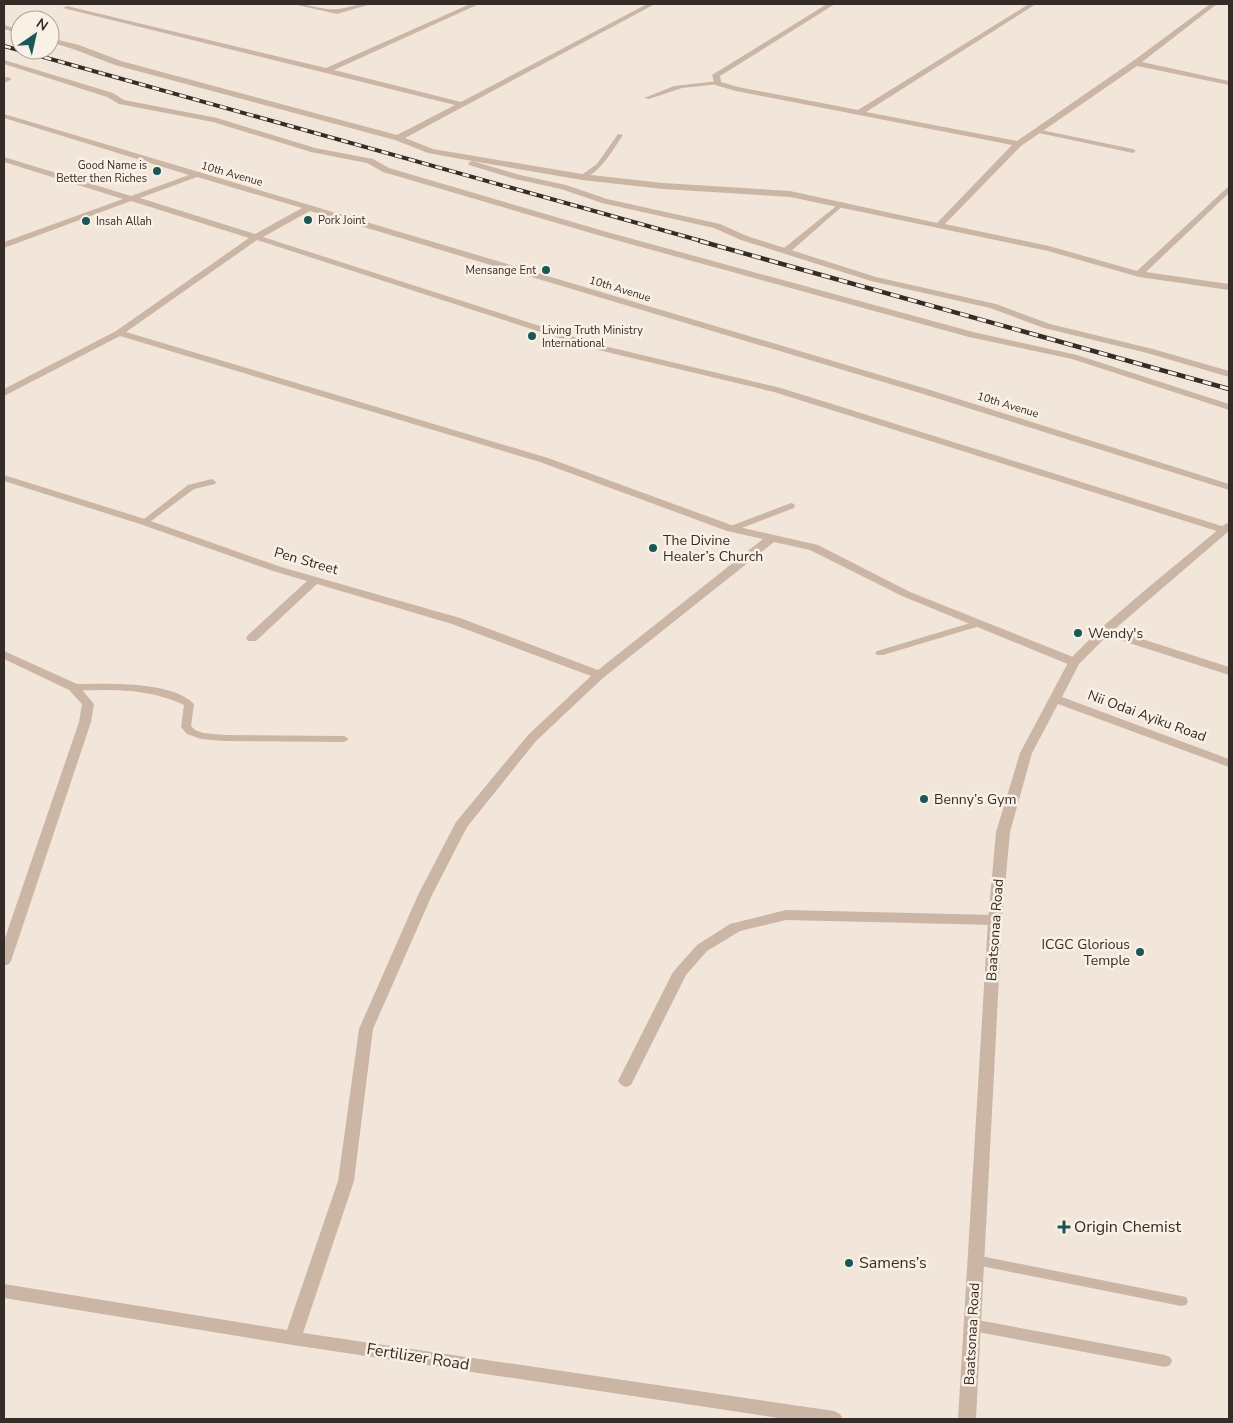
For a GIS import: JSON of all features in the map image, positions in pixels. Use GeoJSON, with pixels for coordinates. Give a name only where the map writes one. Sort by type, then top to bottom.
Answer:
{"type":"FeatureCollection","features":[{"type":"Feature","properties":{"kind":"street"},"geometry":{"type":"LineString","coordinates":[[297,4],[337,12],[367,4]]}},
{"type":"Feature","properties":{"kind":"street"},"geometry":{"type":"LineString","coordinates":[[327,70],[476,4]]}},
{"type":"Feature","properties":{"kind":"street"},"geometry":{"type":"LineString","coordinates":[[398,138],[652,4]]}},
{"type":"Feature","properties":{"kind":"street"},"geometry":{"type":"LineString","coordinates":[[832,4],[716,74],[718,83],[736,89],[1018,144]]}},
{"type":"Feature","properties":{"kind":"street"},"geometry":{"type":"LineString","coordinates":[[861,112],[1033,4]]}},
{"type":"Feature","properties":{"kind":"street"},"geometry":{"type":"LineString","coordinates":[[940,225],[1018,144],[1136,63],[1214,4]]}},
{"type":"Feature","properties":{"kind":"street"},"geometry":{"type":"LineString","coordinates":[[67,8],[460,104]]}},
{"type":"Feature","properties":{"kind":"street"},"geometry":{"type":"LineString","coordinates":[[60,43],[118,63],[398,138],[431,151],[582,177],[663,186],[790,194],[1049,249],[1139,274],[1229,287]]}},
{"type":"Feature","properties":{"kind":"street"},"geometry":{"type":"LineString","coordinates":[[4,62],[110,95],[122,102],[214,120],[314,150],[370,161],[386,170],[480,196],[604,234],[972,335],[1074,357],[1229,407]]}},
{"type":"Feature","properties":{"kind":"street"},"geometry":{"type":"LineString","coordinates":[[1136,63],[1229,83]]}},
{"type":"Feature","properties":{"kind":"street","name":"10th Avenue"},"geometry":{"type":"LineString","coordinates":[[4,116],[195,175],[944,396],[1229,487]]}},
{"type":"Feature","properties":{"kind":"street"},"geometry":{"type":"LineString","coordinates":[[460,157],[478,167],[563,187],[605,201],[648,212],[688,218],[717,226],[744,238],[874,279],[994,306],[1047,326],[1150,351],[1229,374]]}},
{"type":"Feature","properties":{"kind":"street"},"geometry":{"type":"LineString","coordinates":[[4,159],[256,237],[593,346],[777,390],[1227,528]]}},
{"type":"Feature","properties":{"kind":"street"},"geometry":{"type":"LineString","coordinates":[[4,245],[195,175]]}},
{"type":"Feature","properties":{"kind":"street"},"geometry":{"type":"LineString","coordinates":[[1139,274],[1229,189]]}},
{"type":"Feature","properties":{"kind":"street"},"geometry":{"type":"LineString","coordinates":[[1217,200],[1229,202]]}},
{"type":"Feature","properties":{"kind":"street"},"geometry":{"type":"LineString","coordinates":[[4,393],[119,333],[256,237],[309,208]]}},
{"type":"Feature","properties":{"kind":"street"},"geometry":{"type":"LineString","coordinates":[[119,333],[544,460],[732,529],[814,547],[906,594],[1074,662]]}},
{"type":"Feature","properties":{"kind":"street","name":"Pen Street"},"geometry":{"type":"LineString","coordinates":[[4,478],[144,522],[277,569],[456,621],[599,675]]}},
{"type":"Feature","properties":{"kind":"street","name":"Baatsonaa Road"},"geometry":{"type":"LineString","coordinates":[[967,1419],[995,920],[1003,832],[1026,753],[1074,662],[1105,631],[1227,528]]}},
{"type":"Feature","properties":{"kind":"street"},"geometry":{"type":"LineString","coordinates":[[293,1338],[346,1180],[366,1028],[425,895],[461,825],[532,738],[599,675],[773,537]]}},
{"type":"Feature","properties":{"kind":"street"},"geometry":{"type":"LineString","coordinates":[[252,638],[316,579]]}},
{"type":"Feature","properties":{"kind":"street"},"geometry":{"type":"LineString","coordinates":[[1105,631],[1229,671]]}},
{"type":"Feature","properties":{"kind":"street"},"geometry":{"type":"LineString","coordinates":[[4,655],[73,687],[88,704],[85,722],[4,961]]}},
{"type":"Feature","properties":{"kind":"street","name":"Nii Odai Ayiku Road"},"geometry":{"type":"LineString","coordinates":[[1054,698],[1229,763]]}},
{"type":"Feature","properties":{"kind":"street"},"geometry":{"type":"LineString","coordinates":[[626,1081],[680,972],[702,948],[735,927],[786,914],[995,920]]}},
{"type":"Feature","properties":{"kind":"street","name":"Fertilizer Road"},"geometry":{"type":"LineString","coordinates":[[4,1291],[293,1338],[834,1419]]}},
{"type":"Feature","properties":{"kind":"lane"},"geometry":{"type":"LineString","coordinates":[[647,98],[669,88],[682,85],[718,83]]}},
{"type":"Feature","properties":{"kind":"lane"},"geometry":{"type":"LineString","coordinates":[[1036,131],[1133,151]]}},
{"type":"Feature","properties":{"kind":"lane"},"geometry":{"type":"LineString","coordinates":[[582,177],[599,165],[620,135]]}},
{"type":"Feature","properties":{"kind":"lane"},"geometry":{"type":"LineString","coordinates":[[787,250],[842,204]]}},
{"type":"Feature","properties":{"kind":"lane"},"geometry":{"type":"LineString","coordinates":[[144,522],[191,488],[212,482]]}},
{"type":"Feature","properties":{"kind":"lane"},"geometry":{"type":"LineString","coordinates":[[732,529],[791,506]]}},
{"type":"Feature","properties":{"kind":"lane"},"geometry":{"type":"LineString","coordinates":[[880,653],[977,624]]}},
{"type":"Feature","properties":{"kind":"lane"},"geometry":{"type":"LineString","coordinates":[[73,687],[117,687],[150,690],[176,696],[189,704],[186,726],[191,732],[201,736],[344,739]]}},
{"type":"Feature","properties":{"kind":"lane"},"geometry":{"type":"LineString","coordinates":[[976,1260],[1181,1301]]}},
{"type":"Feature","properties":{"kind":"lane"},"geometry":{"type":"LineString","coordinates":[[972,1325],[1165,1361]]}},
{"type":"Feature","properties":{"kind":"railway"},"geometry":{"type":"LineString","coordinates":[[4,46],[705,242]]}},
{"type":"Feature","properties":{"kind":"railway"},"geometry":{"type":"LineString","coordinates":[[700,241],[1229,389]]}},
{"type":"Feature","properties":{"kind":"place","name":"Good Name is Better then Riches"},"geometry":{"type":"Point","coordinates":[157,171]}},
{"type":"Feature","properties":{"kind":"place","name":"Pork Joint"},"geometry":{"type":"Point","coordinates":[308,220]}},
{"type":"Feature","properties":{"kind":"place","name":"Insah Allah"},"geometry":{"type":"Point","coordinates":[86,221]}},
{"type":"Feature","properties":{"kind":"place","name":"Mensange Ent"},"geometry":{"type":"Point","coordinates":[546,270]}},
{"type":"Feature","properties":{"kind":"place","name":"Living Truth Ministry International"},"geometry":{"type":"Point","coordinates":[532,336]}},
{"type":"Feature","properties":{"kind":"place","name":"The Divine Healer’s Church"},"geometry":{"type":"Point","coordinates":[653,548]}},
{"type":"Feature","properties":{"kind":"place","name":"Wendy's"},"geometry":{"type":"Point","coordinates":[1078,633]}},
{"type":"Feature","properties":{"kind":"place","name":"Benny’s Gym"},"geometry":{"type":"Point","coordinates":[924,799]}},
{"type":"Feature","properties":{"kind":"place","name":"ICGC Glorious Temple"},"geometry":{"type":"Point","coordinates":[1140,952]}},
{"type":"Feature","properties":{"kind":"place","name":"Origin Chemist"},"geometry":{"type":"Point","coordinates":[1064,1227]}},
{"type":"Feature","properties":{"kind":"place","name":"Samens’s"},"geometry":{"type":"Point","coordinates":[849,1263]}}]}
